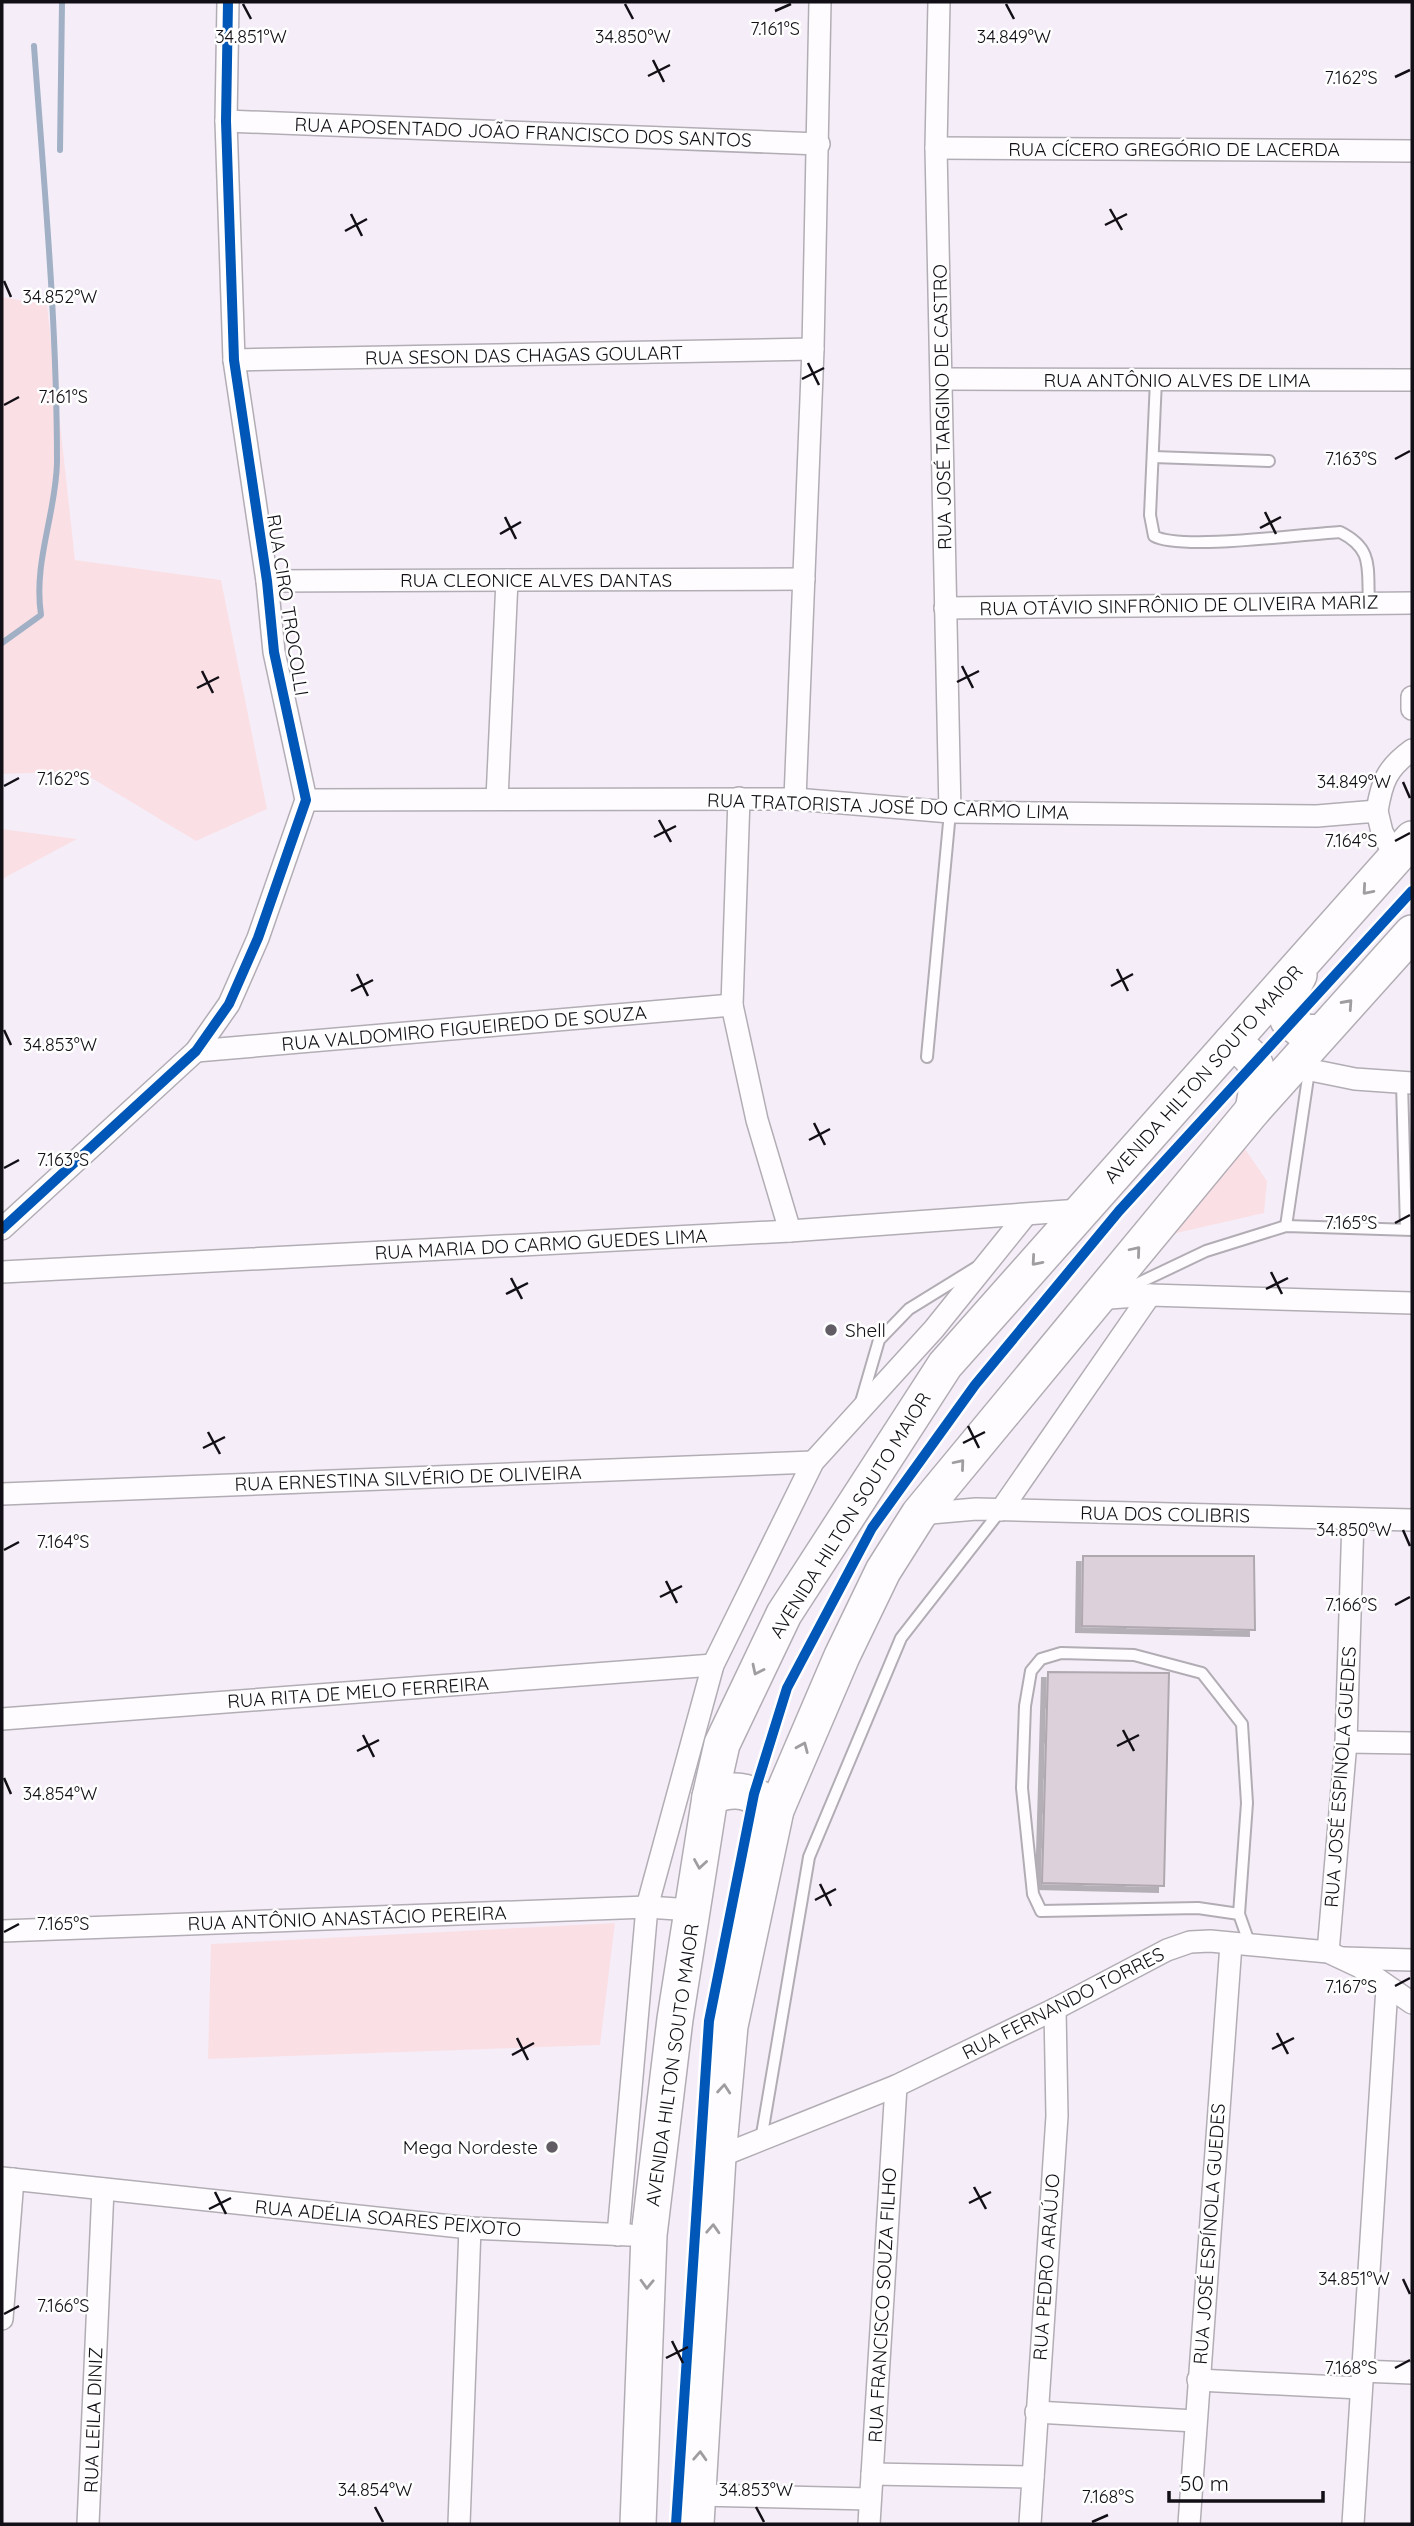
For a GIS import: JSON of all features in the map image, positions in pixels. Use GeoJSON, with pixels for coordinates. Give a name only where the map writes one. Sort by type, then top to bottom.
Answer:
{"type":"FeatureCollection","features":[{"type":"Feature","properties":{"kind":"main road","name":"AVENIDA HILTON SOUTO MAIOR"},"geometry":{"type":"LineString","coordinates":[[638,2524],[633,2235],[675,2019],[710,1797],[722,1744],[784,1614],[945,1365],[1404,848]]}},
{"type":"Feature","properties":{"kind":"main road"},"geometry":{"type":"LineString","coordinates":[[697,2510],[718,2157],[730,2026],[776,1810],[842,1656],[883,1571],[919,1514],[1105,1297],[1252,1110],[1300,1068],[1321,1033],[1412,933]]}},
{"type":"Feature","properties":{"kind":"main road"},"geometry":{"type":"LineString","coordinates":[[1307,959],[1285,1010],[1288,1020],[1296,1028],[1321,1033]]}},
{"type":"Feature","properties":{"kind":"main road"},"geometry":{"type":"LineString","coordinates":[[1231,1043],[1248,1053],[1256,1064],[1257,1084],[1252,1110]]}},
{"type":"Feature","properties":{"kind":"main road"},"geometry":{"type":"LineString","coordinates":[[710,1797],[737,1788],[760,1797],[776,1810]]}},
{"type":"Feature","properties":{"kind":"street","name":"RUA CIRO TROCOLLI"},"geometry":{"type":"LineString","coordinates":[[228,2],[226,121],[234,360],[267,581],[274,652],[306,800]]}},
{"type":"Feature","properties":{"kind":"street"},"geometry":{"type":"LineString","coordinates":[[795,799],[813,349],[820,2]]}},
{"type":"Feature","properties":{"kind":"street","name":"RUA JOSÉ TARGINO DE CASTRO"},"geometry":{"type":"LineString","coordinates":[[939,2],[936,148],[950,812]]}},
{"type":"Feature","properties":{"kind":"street","name":"RUA APOSENTADO JOÃO FRANCISCO DOS SANTOS"},"geometry":{"type":"LineString","coordinates":[[226,121],[819,144]]}},
{"type":"Feature","properties":{"kind":"street","name":"RUA CÍCERO GREGÓRIO DE LACERDA"},"geometry":{"type":"LineString","coordinates":[[936,148],[1412,151]]}},
{"type":"Feature","properties":{"kind":"street","name":"RUA SESON DAS CHAGAS GOULART"},"geometry":{"type":"LineString","coordinates":[[234,360],[813,349]]}},
{"type":"Feature","properties":{"kind":"street","name":"RUA ANTÔNIO ALVES DE LIMA"},"geometry":{"type":"LineString","coordinates":[[942,379],[1412,380]]}},
{"type":"Feature","properties":{"kind":"street","name":"RUA CLEONICE ALVES DANTAS"},"geometry":{"type":"LineString","coordinates":[[267,581],[804,579]]}},
{"type":"Feature","properties":{"kind":"street"},"geometry":{"type":"LineString","coordinates":[[497,799],[507,580]]}},
{"type":"Feature","properties":{"kind":"street","name":"RUA OTÁVIO SINFRÔNIO DE OLIVEIRA MARIZ"},"geometry":{"type":"LineString","coordinates":[[945,608],[1412,603]]}},
{"type":"Feature","properties":{"kind":"street"},"geometry":{"type":"LineString","coordinates":[[1412,698],[1412,709]]}},
{"type":"Feature","properties":{"kind":"street"},"geometry":{"type":"LineString","coordinates":[[1404,848],[1382,832],[1377,811],[1381,783],[1398,760],[1412,750]]}},
{"type":"Feature","properties":{"kind":"street"},"geometry":{"type":"LineString","coordinates":[[739,798],[732,1005],[757,1120],[790,1231]]}},
{"type":"Feature","properties":{"kind":"street","name":"RUA TRATORISTA JOSÉ DO CARMO LIMA"},"geometry":{"type":"LineString","coordinates":[[306,800],[739,798],[795,799],[950,812],[1317,816],[1377,811]]}},
{"type":"Feature","properties":{"kind":"street"},"geometry":{"type":"LineString","coordinates":[[2,1228],[196,1051],[229,1004],[258,938],[306,800]]}},
{"type":"Feature","properties":{"kind":"street","name":"RUA VALDOMIRO FIGUEIREDO DE SOUZA"},"geometry":{"type":"LineString","coordinates":[[196,1051],[732,1005]]}},
{"type":"Feature","properties":{"kind":"street"},"geometry":{"type":"LineString","coordinates":[[1300,1068],[1409,1079]]}},
{"type":"Feature","properties":{"kind":"street","name":"RUA MARIA DO CARMO GUEDES LIMA"},"geometry":{"type":"LineString","coordinates":[[2,1272],[790,1231],[1080,1210]]}},
{"type":"Feature","properties":{"kind":"street","name":"AVENIDA HILTON SOUTO MAIOR"},"geometry":{"type":"LineString","coordinates":[[633,2235],[647,1907],[713,1665],[813,1462],[934,1329],[1025,1216]]}},
{"type":"Feature","properties":{"kind":"street"},"geometry":{"type":"LineString","coordinates":[[1001,1510],[1150,1295]]}},
{"type":"Feature","properties":{"kind":"street"},"geometry":{"type":"LineString","coordinates":[[1105,1297],[1150,1295],[1412,1303]]}},
{"type":"Feature","properties":{"kind":"street","name":"RUA ERNESTINA SILVÉRIO DE OLIVEIRA"},"geometry":{"type":"LineString","coordinates":[[2,1494],[813,1462]]}},
{"type":"Feature","properties":{"kind":"street","name":"RUA DOS COLIBRIS"},"geometry":{"type":"LineString","coordinates":[[919,1514],[1001,1510],[1412,1520]]}},
{"type":"Feature","properties":{"kind":"street","name":"RUA JOSÉ ESPINOLA GUEDES"},"geometry":{"type":"LineString","coordinates":[[1336,1955],[1353,1519]]}},
{"type":"Feature","properties":{"kind":"street","name":"RUA RITA DE MELO FERREIRA"},"geometry":{"type":"LineString","coordinates":[[2,1719],[713,1665]]}},
{"type":"Feature","properties":{"kind":"street"},"geometry":{"type":"LineString","coordinates":[[1346,1742],[1412,1743]]}},
{"type":"Feature","properties":{"kind":"street","name":"RUA ANTÔNIO ANASTÁCIO PEREIRA"},"geometry":{"type":"LineString","coordinates":[[2,1931],[647,1907],[692,1910]]}},
{"type":"Feature","properties":{"kind":"street","name":"RUA FERNANDO TORRES"},"geometry":{"type":"LineString","coordinates":[[718,2157],[895,2086],[1055,2009],[1167,1950],[1190,1942],[1210,1941],[1336,1955],[1412,2003]]}},
{"type":"Feature","properties":{"kind":"street","name":"RUA JOSÉ ESPÍNOLA GUEDES"},"geometry":{"type":"LineString","coordinates":[[1189,2524],[1198,2380],[1240,1944]]}},
{"type":"Feature","properties":{"kind":"street"},"geometry":{"type":"LineString","coordinates":[[1336,1955],[1412,1960]]}},
{"type":"Feature","properties":{"kind":"street"},"geometry":{"type":"LineString","coordinates":[[1353,2524],[1387,1987]]}},
{"type":"Feature","properties":{"kind":"street","name":"RUA PEDRO ARAÚJO"},"geometry":{"type":"LineString","coordinates":[[1030,2524],[1056,2116],[1055,2009]]}},
{"type":"Feature","properties":{"kind":"street","name":"RUA FRANCISCO SOUZA FILHO"},"geometry":{"type":"LineString","coordinates":[[869,2524],[895,2086]]}},
{"type":"Feature","properties":{"kind":"street"},"geometry":{"type":"LineString","coordinates":[[2,2319],[7,2178]]}},
{"type":"Feature","properties":{"kind":"street","name":"RUA ADÉLIA SOARES PEIXOTO"},"geometry":{"type":"LineString","coordinates":[[7,2178],[470,2228],[633,2235]]}},
{"type":"Feature","properties":{"kind":"street","name":"RUA LEILA DINIZ"},"geometry":{"type":"LineString","coordinates":[[89,2524],[103,2189]]}},
{"type":"Feature","properties":{"kind":"street"},"geometry":{"type":"LineString","coordinates":[[459,2524],[470,2228]]}},
{"type":"Feature","properties":{"kind":"street"},"geometry":{"type":"LineString","coordinates":[[1198,2380],[1361,2379],[1412,2373]]}},
{"type":"Feature","properties":{"kind":"street"},"geometry":{"type":"LineString","coordinates":[[1036,2413],[1195,2421]]}},
{"type":"Feature","properties":{"kind":"street"},"geometry":{"type":"LineString","coordinates":[[872,2474],[1032,2477]]}},
{"type":"Feature","properties":{"kind":"street"},"geometry":{"type":"LineString","coordinates":[[697,2510],[870,2499]]}},
{"type":"Feature","properties":{"kind":"lane"},"geometry":{"type":"LineString","coordinates":[[1156,380],[1150,515],[1154,536],[1162,540],[1201,541],[1340,532],[1359,541],[1366,554],[1369,602]]}},
{"type":"Feature","properties":{"kind":"lane"},"geometry":{"type":"LineString","coordinates":[[1153,457],[1269,461]]}},
{"type":"Feature","properties":{"kind":"lane"},"geometry":{"type":"LineString","coordinates":[[927,1057],[950,812]]}},
{"type":"Feature","properties":{"kind":"lane"},"geometry":{"type":"LineString","coordinates":[[1286,1226],[1300,1068]]}},
{"type":"Feature","properties":{"kind":"lane"},"geometry":{"type":"LineString","coordinates":[[1105,1297],[1206,1251],[1286,1226],[1409,1229],[1409,1079]]}},
{"type":"Feature","properties":{"kind":"lane"},"geometry":{"type":"LineString","coordinates":[[857,1415],[879,1340],[909,1309],[992,1257]]}},
{"type":"Feature","properties":{"kind":"lane"},"geometry":{"type":"LineString","coordinates":[[761,2140],[809,1857],[901,1638],[1001,1510]]}},
{"type":"Feature","properties":{"kind":"lane"},"geometry":{"type":"LineString","coordinates":[[1238,1914],[1198,1908],[1041,1911],[1032,1894],[1021,1788],[1025,1706],[1031,1671],[1041,1659],[1061,1653],[1134,1655],[1202,1672],[1242,1724],[1247,1803],[1238,1914],[1240,1944]]}},
{"type":"Feature","properties":{"kind":"shaded area"},"geometry":{"type":"Polygon","coordinates":[[[2,297],[47,305],[75,560],[221,580],[267,809],[196,841],[80,771],[2,774],[2,297]]]}},
{"type":"Feature","properties":{"kind":"shaded area"},"geometry":{"type":"Polygon","coordinates":[[[2,829],[77,839],[2,879],[2,829]]]}},
{"type":"Feature","properties":{"kind":"shaded area"},"geometry":{"type":"Polygon","coordinates":[[[1234,1133],[1267,1181],[1264,1213],[1133,1243],[1234,1133]]]}},
{"type":"Feature","properties":{"kind":"shaded area"},"geometry":{"type":"Polygon","coordinates":[[[615,1923],[600,2045],[208,2059],[211,1944],[615,1923]]]}},
{"type":"Feature","properties":{"kind":"building"},"geometry":{"type":"Polygon","coordinates":[[[1083,1556],[1254,1556],[1255,1630],[1082,1626],[1083,1556]]]}},
{"type":"Feature","properties":{"kind":"building"},"geometry":{"type":"Polygon","coordinates":[[[1048,1672],[1169,1673],[1164,1886],[1042,1883],[1048,1672]]]}},
{"type":"Feature","properties":{"kind":"waterway"},"geometry":{"type":"LineString","coordinates":[[60,150],[62,2]]}},
{"type":"Feature","properties":{"kind":"waterway"},"geometry":{"type":"LineString","coordinates":[[2,643],[41,615],[39,595],[42,557],[56,481],[52,306],[34,46]]}},
{"type":"Feature","properties":{"kind":"cycle path"},"geometry":{"type":"LineString","coordinates":[[2,1229],[196,1051],[229,1004],[258,938],[306,800],[274,652],[267,581],[234,360],[226,121],[228,2]]}},
{"type":"Feature","properties":{"kind":"cycle path"},"geometry":{"type":"LineString","coordinates":[[676,2524],[709,2021],[754,1794],[787,1688],[872,1528],[975,1385],[1119,1211],[1412,891]]}},
{"type":"Feature","properties":{"kind":"place","name":"Shell"},"geometry":{"type":"Point","coordinates":[831,1330]}},
{"type":"Feature","properties":{"kind":"place","name":"Mega Nordeste"},"geometry":{"type":"Point","coordinates":[552,2147]}}]}
